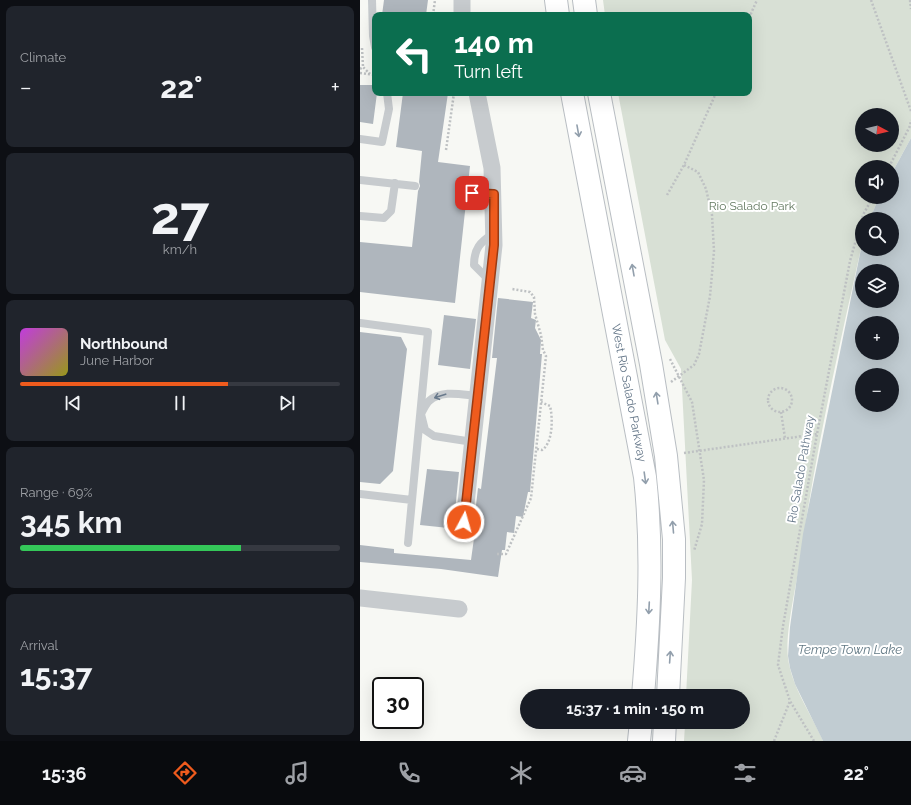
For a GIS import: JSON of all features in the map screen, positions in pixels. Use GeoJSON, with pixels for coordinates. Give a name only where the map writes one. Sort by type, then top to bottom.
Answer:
{"type":"FeatureCollection","features":[{"type":"Feature","properties":{"kind":"main road"},"geometry":{"type":"LineString","coordinates":[[556,0],[558,12]]}},
{"type":"Feature","properties":{"kind":"main road"},"geometry":{"type":"LineString","coordinates":[[584,0],[586,12]]}},
{"type":"Feature","properties":{"kind":"main road","name":"West Rio Salado Parkway"},"geometry":{"type":"LineString","coordinates":[[573,96],[645,477],[648,510],[650,588],[643,689]]}},
{"type":"Feature","properties":{"kind":"main road","name":"West Rio Salado Parkway"},"geometry":{"type":"LineString","coordinates":[[600,96],[656,392],[666,456],[674,539],[674,578],[668,689]]}},
{"type":"Feature","properties":{"kind":"main road"},"geometry":{"type":"LineString","coordinates":[[639,741],[640,729]]}},
{"type":"Feature","properties":{"kind":"main road"},"geometry":{"type":"LineString","coordinates":[[664,741],[665,729]]}},
{"type":"Feature","properties":{"kind":"street"},"geometry":{"type":"LineString","coordinates":[[462,0],[462,12]]}},
{"type":"Feature","properties":{"kind":"street"},"geometry":{"type":"LineString","coordinates":[[464,522],[494,234],[494,194],[492,168],[478,96]]}},
{"type":"Feature","properties":{"kind":"street"},"geometry":{"type":"LineString","coordinates":[[360,598],[459,609]]}},
{"type":"Feature","properties":{"kind":"lane"},"geometry":{"type":"LineString","coordinates":[[372,0],[372,12]]}},
{"type":"Feature","properties":{"kind":"lane"},"geometry":{"type":"LineString","coordinates":[[360,139],[382,142],[389,109],[387,96]]}},
{"type":"Feature","properties":{"kind":"lane"},"geometry":{"type":"LineString","coordinates":[[360,180],[415,186]]}},
{"type":"Feature","properties":{"kind":"lane"},"geometry":{"type":"LineString","coordinates":[[360,216],[384,218],[391,212],[395,183]]}},
{"type":"Feature","properties":{"kind":"lane"},"geometry":{"type":"LineString","coordinates":[[472,193],[494,194]]}},
{"type":"Feature","properties":{"kind":"lane"},"geometry":{"type":"LineString","coordinates":[[360,323],[428,332],[408,544]]}},
{"type":"Feature","properties":{"kind":"lane"},"geometry":{"type":"LineString","coordinates":[[473,442],[434,436],[425,430],[421,414],[429,401],[438,396],[447,394],[478,396]]}},
{"type":"Feature","properties":{"kind":"lane"},"geometry":{"type":"LineString","coordinates":[[360,494],[412,500]]}},
{"type":"Feature","properties":{"kind":"path"},"geometry":{"type":"LineString","coordinates":[[433,12],[435,0]]}},
{"type":"Feature","properties":{"kind":"path"},"geometry":{"type":"LineString","coordinates":[[752,12],[757,0]]}},
{"type":"Feature","properties":{"kind":"path"},"geometry":{"type":"LineString","coordinates":[[871,0],[911,110]]}},
{"type":"Feature","properties":{"kind":"path"},"geometry":{"type":"LineString","coordinates":[[910,0],[911,9]]}},
{"type":"Feature","properties":{"kind":"path"},"geometry":{"type":"LineString","coordinates":[[362,43],[361,68],[371,75]]}},
{"type":"Feature","properties":{"kind":"path"},"geometry":{"type":"LineString","coordinates":[[360,73],[371,75]]}},
{"type":"Feature","properties":{"kind":"path"},"geometry":{"type":"LineString","coordinates":[[446,150],[454,96]]}},
{"type":"Feature","properties":{"kind":"path"},"geometry":{"type":"LineString","coordinates":[[667,195],[684,165],[715,96]]}},
{"type":"Feature","properties":{"kind":"path"},"geometry":{"type":"LineString","coordinates":[[893,160],[910,126],[911,120]]}},
{"type":"Feature","properties":{"kind":"path"},"geometry":{"type":"LineString","coordinates":[[656,392],[694,365],[699,354],[710,296],[714,251],[712,215],[706,189],[698,172],[684,165]]}},
{"type":"Feature","properties":{"kind":"path","name":"Rio Salado Pathway"},"geometry":{"type":"LineString","coordinates":[[814,741],[790,701],[778,665],[783,626],[817,434],[850,261],[863,215],[869,204]]}},
{"type":"Feature","properties":{"kind":"path"},"geometry":{"type":"LineString","coordinates":[[497,554],[506,554],[531,498],[546,356],[543,350],[541,335],[535,314],[534,298],[530,292],[512,290]]}},
{"type":"Feature","properties":{"kind":"path"},"geometry":{"type":"LineString","coordinates":[[669,357],[692,402],[704,480],[702,524],[692,557]]}},
{"type":"Feature","properties":{"kind":"path"},"geometry":{"type":"LineString","coordinates":[[779,388],[789,392],[792,400],[790,408],[781,412],[772,409],[768,402],[769,394],[779,388]]}},
{"type":"Feature","properties":{"kind":"path"},"geometry":{"type":"LineString","coordinates":[[537,449],[542,450],[545,448],[550,438],[552,419],[550,406],[541,402]]}},
{"type":"Feature","properties":{"kind":"path"},"geometry":{"type":"LineString","coordinates":[[781,412],[785,438]]}},
{"type":"Feature","properties":{"kind":"path"},"geometry":{"type":"LineString","coordinates":[[666,456],[817,434]]}},
{"type":"Feature","properties":{"kind":"path"},"geometry":{"type":"LineString","coordinates":[[774,741],[790,701]]}},
{"type":"Feature","properties":{"kind":"green space","name":"Rio Salado Park"},"geometry":{"type":"Polygon","coordinates":[[[603,0],[911,0],[911,138],[899,160],[855,160],[855,204],[876,204],[873,212],[855,212],[855,256],[859,256],[858,264],[855,264],[855,275],[819,446],[789,625],[787,648],[793,680],[823,741],[684,741],[685,729],[750,729],[750,689],[686,689],[692,580],[681,369],[665,340],[619,96],[752,96],[752,12],[605,12],[603,0]]]}},
{"type":"Feature","properties":{"kind":"water","name":"Tempe Town Lake"},"geometry":{"type":"Polygon","coordinates":[[[911,138],[911,741],[823,741],[795,684],[790,668],[788,656],[790,627],[803,534],[855,278],[855,308],[899,308],[899,264],[858,264],[860,256],[899,256],[899,212],[873,212],[876,204],[899,204],[899,160],[911,138]]]}},
{"type":"Feature","properties":{"kind":"building"},"geometry":{"type":"Polygon","coordinates":[[[384,0],[428,0],[426,12],[382,12],[384,0]]]}},
{"type":"Feature","properties":{"kind":"building"},"geometry":{"type":"Polygon","coordinates":[[[360,85],[372,85],[372,96],[377,96],[373,124],[360,122],[360,85]]]}},
{"type":"Feature","properties":{"kind":"building"},"geometry":{"type":"Polygon","coordinates":[[[403,96],[448,96],[438,162],[470,166],[455,303],[360,292],[360,242],[412,247],[418,191],[420,186],[419,182],[422,151],[396,147],[403,96]]]}},
{"type":"Feature","properties":{"kind":"building"},"geometry":{"type":"Polygon","coordinates":[[[498,298],[533,302],[531,318],[536,320],[535,328],[541,340],[540,354],[542,354],[530,492],[528,492],[523,517],[516,516],[514,533],[507,532],[505,550],[502,550],[498,577],[441,569],[360,562],[360,545],[394,549],[394,553],[471,560],[475,531],[469,531],[474,523],[478,488],[481,489],[497,358],[492,358],[498,298]]]}},
{"type":"Feature","properties":{"kind":"building"},"geometry":{"type":"Polygon","coordinates":[[[444,315],[476,319],[470,369],[438,365],[444,315]]]}},
{"type":"Feature","properties":{"kind":"building"},"geometry":{"type":"Polygon","coordinates":[[[360,332],[401,337],[407,349],[393,471],[380,484],[360,482],[360,332]]]}},
{"type":"Feature","properties":{"kind":"building"},"geometry":{"type":"Polygon","coordinates":[[[427,469],[459,472],[454,521],[458,529],[420,525],[427,469]]]}},
{"type":"Feature","properties":{"kind":"route"},"geometry":{"type":"LineString","coordinates":[[464,522],[494,245],[494,194],[472,193]]}}]}
